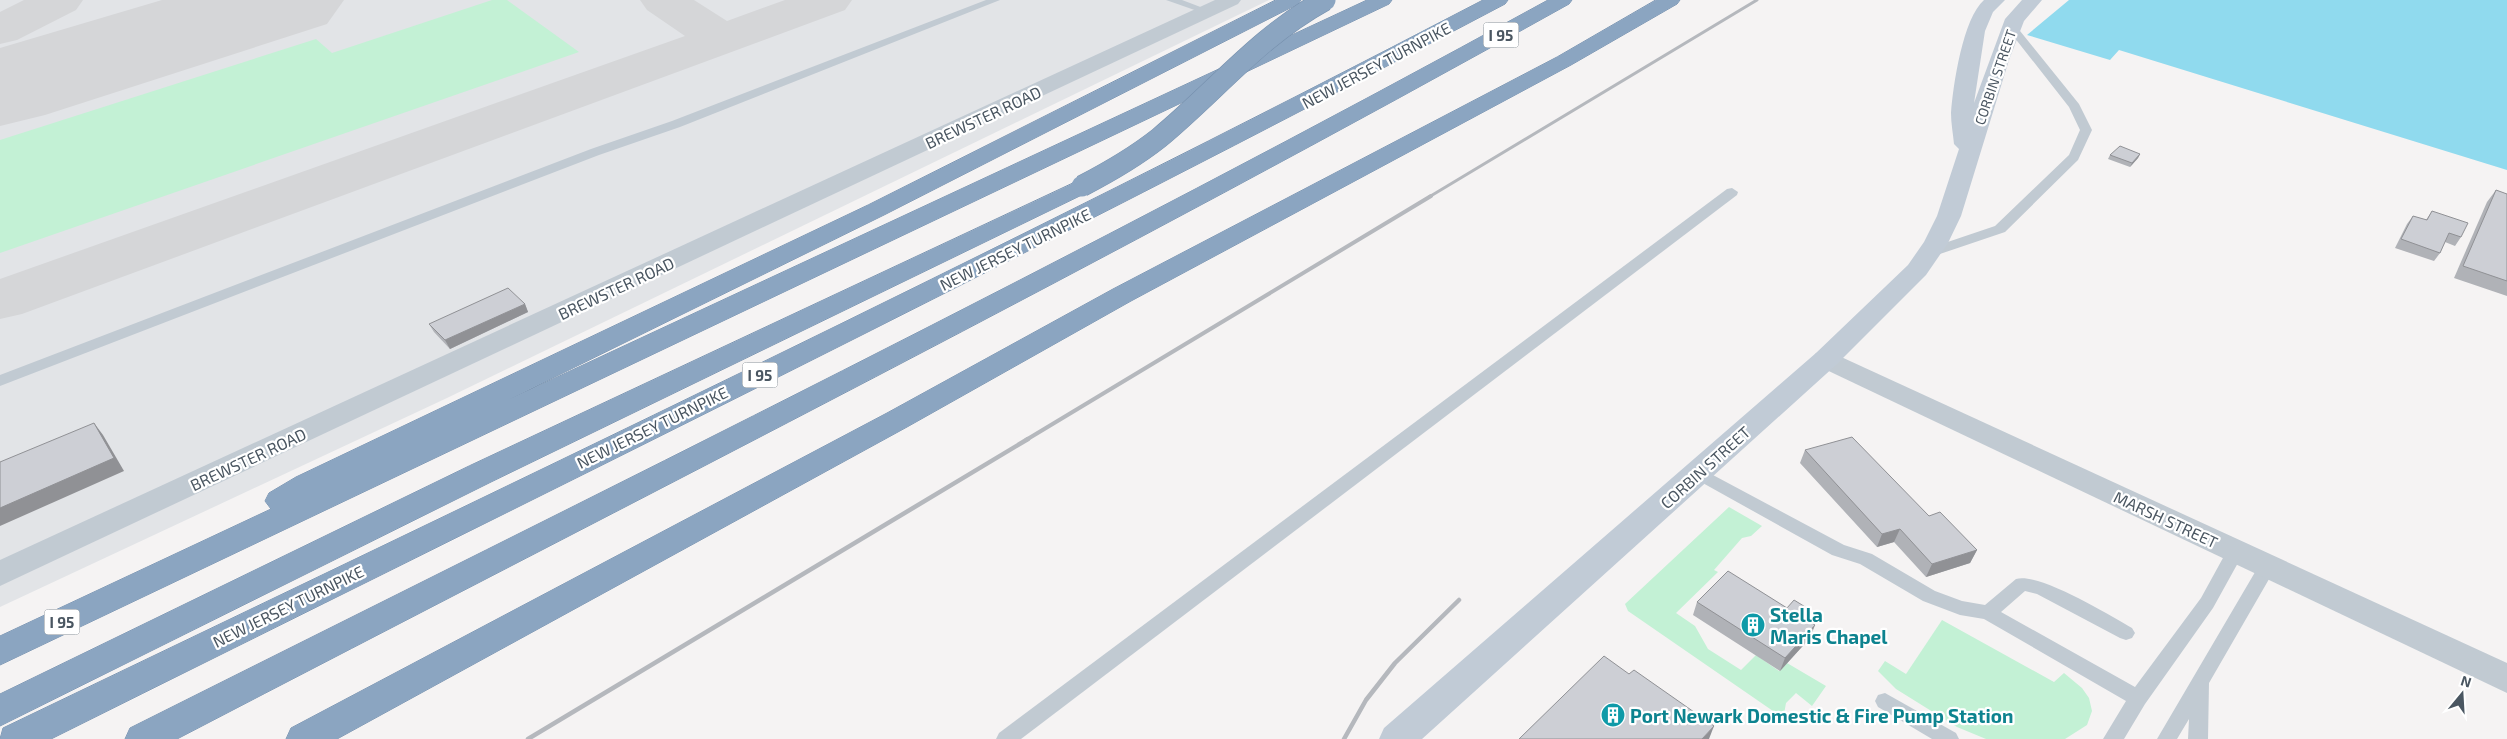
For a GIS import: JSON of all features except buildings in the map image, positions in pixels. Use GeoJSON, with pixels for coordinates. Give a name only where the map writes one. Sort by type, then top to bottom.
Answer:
{"type":"FeatureCollection","features":[{"type":"Feature","properties":{"kind":"highway"},"geometry":{"type":"LineString","coordinates":[[124,593],[307,485],[884,206],[1291,0]]}},
{"type":"Feature","properties":{"kind":"highway"},"geometry":{"type":"LineString","coordinates":[[0,711],[488,469],[1082,186],[1148,146],[1174,125],[1267,36],[1325,0]]}},
{"type":"Feature","properties":{"kind":"highway","name":"I 95"},"geometry":{"type":"LineString","coordinates":[[0,651],[1382,0]]}},
{"type":"Feature","properties":{"kind":"highway","name":"NEW JERSEY TURNPIKE"},"geometry":{"type":"LineString","coordinates":[[16,739],[1015,249],[1312,99],[1498,0]]}},
{"type":"Feature","properties":{"kind":"highway","name":"NEW JERSEY TURNPIKE"},"geometry":{"type":"LineString","coordinates":[[143,739],[1018,292],[1380,102],[1562,0]]}},
{"type":"Feature","properties":{"kind":"highway"},"geometry":{"type":"LineString","coordinates":[[304,739],[879,429],[1122,295],[1556,65],[1670,0]]}},
{"type":"Feature","properties":{"kind":"main road","name":"CORBIN STREET"},"geometry":{"type":"LineString","coordinates":[[1967,160],[1962,114],[1976,31],[1984,10],[1995,0]]}},
{"type":"Feature","properties":{"kind":"main road","name":"CORBIN STREET"},"geometry":{"type":"LineString","coordinates":[[1397,739],[1826,359],[1918,270],[1930,253],[1949,216],[1998,60],[2015,19],[2032,0]]}},
{"type":"Feature","properties":{"kind":"street","name":"BREWSTER ROAD"},"geometry":{"type":"LineString","coordinates":[[0,574],[1231,0]]}},
{"type":"Feature","properties":{"kind":"street","name":"MARSH STREET"},"geometry":{"type":"LineString","coordinates":[[1826,359],[2507,679]]}},
{"type":"Feature","properties":{"kind":"lane"},"geometry":{"type":"LineString","coordinates":[[0,380],[595,152],[676,124],[995,0]]}},
{"type":"Feature","properties":{"kind":"lane"},"geometry":{"type":"LineString","coordinates":[[1170,0],[1206,11]]}},
{"type":"Feature","properties":{"kind":"lane"},"geometry":{"type":"LineString","coordinates":[[1930,253],[2000,229],[2074,157],[2086,130],[2074,106],[2012,28]]}},
{"type":"Feature","properties":{"kind":"lane"},"geometry":{"type":"LineString","coordinates":[[1006,739],[1732,192]]}},
{"type":"Feature","properties":{"kind":"lane"},"geometry":{"type":"LineString","coordinates":[[1698,472],[1838,550],[1866,560],[1929,596],[1960,608],[1988,613],[2138,698]]}},
{"type":"Feature","properties":{"kind":"lane"},"geometry":{"type":"LineString","coordinates":[[2113,739],[2138,698],[2207,603],[2235,552]]}},
{"type":"Feature","properties":{"kind":"lane"},"geometry":{"type":"LineString","coordinates":[[2167,739],[2266,567]]}},
{"type":"Feature","properties":{"kind":"lane"},"geometry":{"type":"LineString","coordinates":[[1988,613],[2022,584],[2041,588],[2126,633]]}},
{"type":"Feature","properties":{"kind":"lane"},"geometry":{"type":"LineString","coordinates":[[2198,739],[2200,681]]}},
{"type":"Feature","properties":{"kind":"lane"},"geometry":{"type":"LineString","coordinates":[[1885,701],[1949,739]]}},
{"type":"Feature","properties":{"kind":"shaded area"},"geometry":{"type":"Polygon","coordinates":[[[0,0],[1269,0],[447,398],[0,607],[0,0]]]}},
{"type":"Feature","properties":{"kind":"green space"},"geometry":{"type":"Polygon","coordinates":[[[492,0],[507,0],[579,52],[0,253],[0,140],[316,39],[332,53],[492,0]]]}},
{"type":"Feature","properties":{"kind":"green space"},"geometry":{"type":"Polygon","coordinates":[[[1729,507],[1762,526],[1751,536],[1742,538],[1714,570],[1718,572],[1676,613],[1695,626],[1708,649],[1741,670],[1756,655],[1779,671],[1787,663],[1826,686],[1812,706],[1796,693],[1786,703],[1784,714],[1773,711],[1628,611],[1625,604],[1729,507]]]}},
{"type":"Feature","properties":{"kind":"green space"},"geometry":{"type":"Polygon","coordinates":[[[1942,620],[2054,682],[2064,673],[2082,688],[2089,698],[2092,711],[2087,725],[2065,739],[1986,739],[1957,727],[1896,689],[1878,671],[1885,661],[1906,674],[1942,620]]]}},
{"type":"Feature","properties":{"kind":"water"},"geometry":{"type":"Polygon","coordinates":[[[2069,0],[2507,0],[2507,170],[2119,50],[2110,60],[2027,35],[2069,0]]]}},
{"type":"Feature","properties":{"kind":"taxiway"},"geometry":{"type":"LineString","coordinates":[[0,30],[60,0]]}},
{"type":"Feature","properties":{"kind":"taxiway"},"geometry":{"type":"LineString","coordinates":[[663,0],[722,39]]}},
{"type":"Feature","properties":{"kind":"taxiway"},"geometry":{"type":"LineString","coordinates":[[722,39],[829,0]]}},
{"type":"Feature","properties":{"kind":"taxiway"},"geometry":{"type":"LineString","coordinates":[[0,300],[722,39]]}},
{"type":"Feature","properties":{"kind":"runway"},"geometry":{"type":"LineString","coordinates":[[0,88],[286,0]]}},
{"type":"Feature","properties":{"kind":"railway"},"geometry":{"type":"LineString","coordinates":[[1429,197],[1757,0]]}},
{"type":"Feature","properties":{"kind":"railway"},"geometry":{"type":"LineString","coordinates":[[1026,440],[1431,196]]}},
{"type":"Feature","properties":{"kind":"railway"},"geometry":{"type":"LineString","coordinates":[[528,739],[1028,439]]}},
{"type":"Feature","properties":{"kind":"railway"},"geometry":{"type":"LineString","coordinates":[[1344,739],[1366,700],[1395,663],[1459,600]]}},
{"type":"Feature","properties":{"kind":"place","name":"Stella Maris Chapel"},"geometry":{"type":"Point","coordinates":[1753,625]}},
{"type":"Feature","properties":{"kind":"place","name":"Port Newark Domestic & Fire Pump Station"},"geometry":{"type":"Point","coordinates":[1613,715]}}]}
